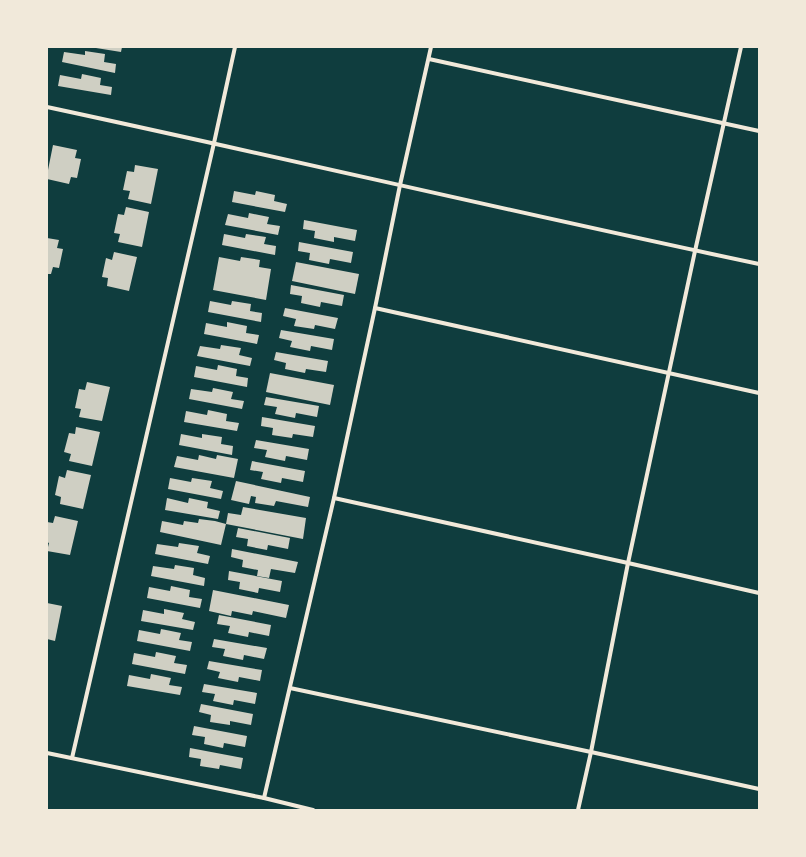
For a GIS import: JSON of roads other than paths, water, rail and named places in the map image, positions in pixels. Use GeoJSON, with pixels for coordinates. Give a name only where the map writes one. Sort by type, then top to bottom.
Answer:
{"type":"FeatureCollection","features":[{"type":"Feature","properties":{"kind":"street"},"geometry":{"type":"LineString","coordinates":[[72,758],[235,47]]}},
{"type":"Feature","properties":{"kind":"street"},"geometry":{"type":"LineString","coordinates":[[264,798],[334,498],[400,185],[431,47]]}},
{"type":"Feature","properties":{"kind":"street"},"geometry":{"type":"LineString","coordinates":[[578,810],[591,752],[628,563],[695,251],[741,47]]}},
{"type":"Feature","properties":{"kind":"street"},"geometry":{"type":"LineString","coordinates":[[429,59],[759,130]]}},
{"type":"Feature","properties":{"kind":"street"},"geometry":{"type":"LineString","coordinates":[[47,107],[759,264]]}},
{"type":"Feature","properties":{"kind":"street"},"geometry":{"type":"LineString","coordinates":[[375,308],[759,393]]}},
{"type":"Feature","properties":{"kind":"street"},"geometry":{"type":"LineString","coordinates":[[334,498],[759,593]]}},
{"type":"Feature","properties":{"kind":"street"},"geometry":{"type":"LineString","coordinates":[[290,688],[759,789]]}},
{"type":"Feature","properties":{"kind":"street"},"geometry":{"type":"LineString","coordinates":[[47,753],[264,798],[313,810]]}}]}
